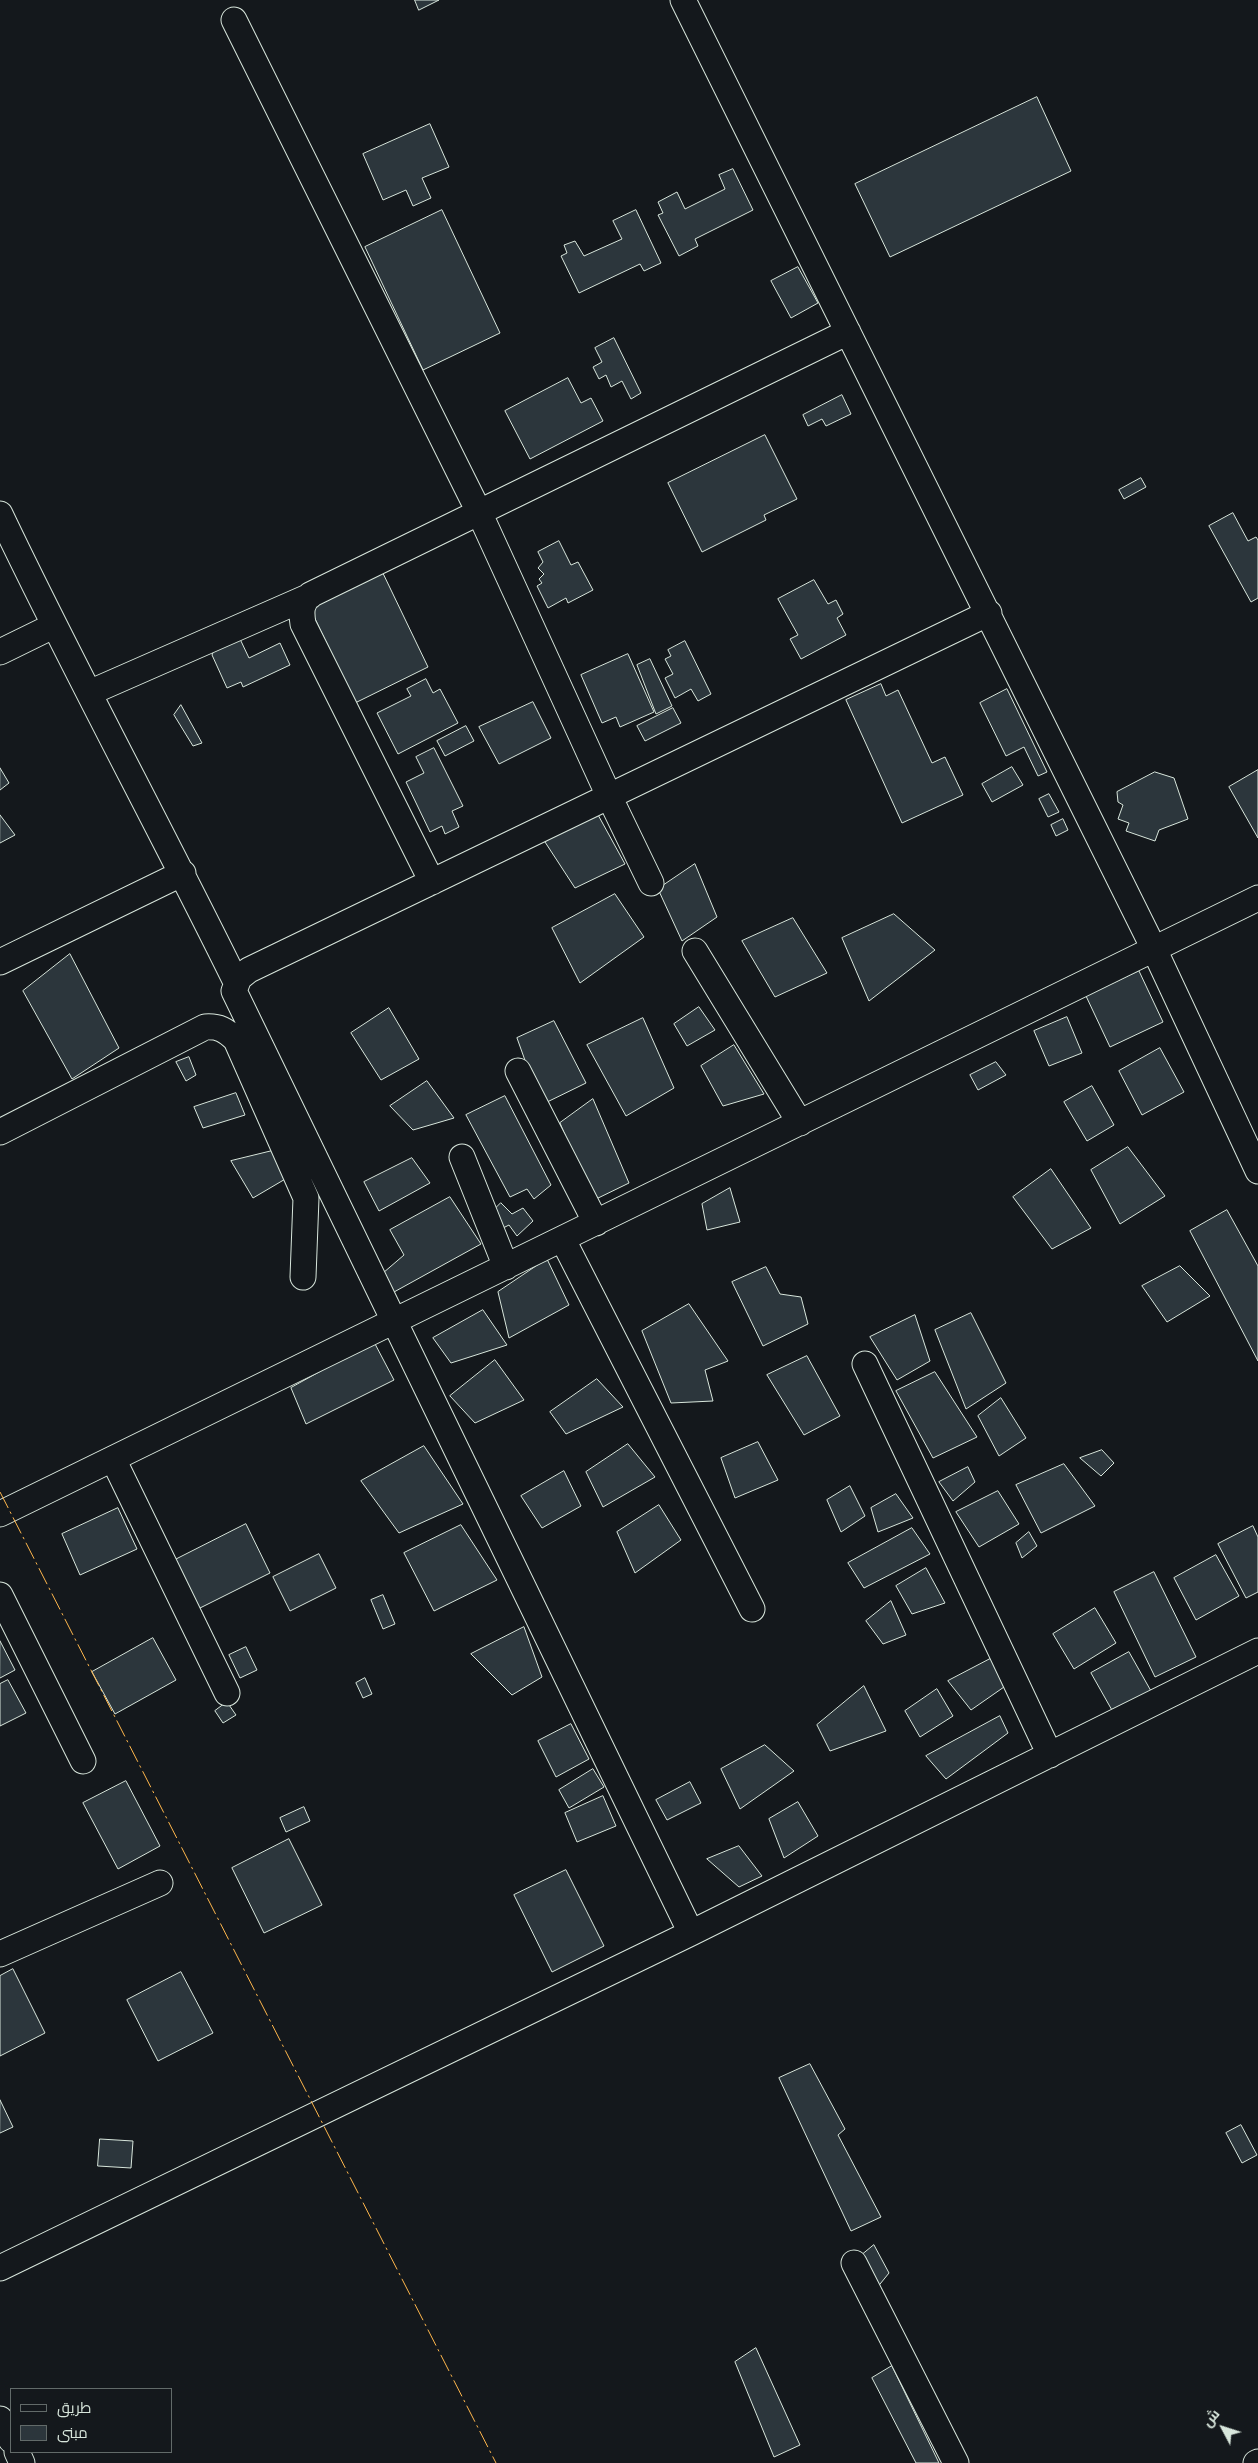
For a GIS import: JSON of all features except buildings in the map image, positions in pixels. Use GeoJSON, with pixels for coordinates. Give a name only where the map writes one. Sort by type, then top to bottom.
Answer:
{"type":"FeatureCollection","features":[{"type":"Feature","properties":{"kind":"street"},"geometry":{"type":"LineString","coordinates":[[683,0],[989,613],[1154,949],[1258,1171]]}},
{"type":"Feature","properties":{"kind":"street"},"geometry":{"type":"LineString","coordinates":[[234,20],[479,512],[609,796],[651,883]]}},
{"type":"Feature","properties":{"kind":"street"},"geometry":{"type":"LineString","coordinates":[[89,693],[310,596],[848,332]]}},
{"type":"Feature","properties":{"kind":"street"},"geometry":{"type":"LineString","coordinates":[[0,514],[53,626],[183,874],[236,982]]}},
{"type":"Feature","properties":{"kind":"street"},"geometry":{"type":"LineString","coordinates":[[310,596],[305,601],[301,612],[303,624],[432,882]]}},
{"type":"Feature","properties":{"kind":"street"},"geometry":{"type":"LineString","coordinates":[[691,1933],[239,1004],[234,991],[236,982],[248,970],[989,613]]}},
{"type":"Feature","properties":{"kind":"street"},"geometry":{"type":"LineString","coordinates":[[0,652],[53,626]]}},
{"type":"Feature","properties":{"kind":"street"},"geometry":{"type":"LineString","coordinates":[[0,962],[183,874]]}},
{"type":"Feature","properties":{"kind":"street"},"geometry":{"type":"LineString","coordinates":[[0,1514],[563,1240],[1258,898]]}},
{"type":"Feature","properties":{"kind":"street"},"geometry":{"type":"LineString","coordinates":[[695,951],[800,1123]]}},
{"type":"Feature","properties":{"kind":"street"},"geometry":{"type":"LineString","coordinates":[[0,1132],[205,1027],[214,1026],[227,1031],[236,1040],[306,1198],[303,1277]]}},
{"type":"Feature","properties":{"kind":"street"},"geometry":{"type":"LineString","coordinates":[[518,1071],[596,1223]]}},
{"type":"Feature","properties":{"kind":"street"},"geometry":{"type":"LineString","coordinates":[[462,1157],[506,1267]]}},
{"type":"Feature","properties":{"kind":"street"},"geometry":{"type":"LineString","coordinates":[[563,1240],[752,1609]]}},
{"type":"Feature","properties":{"kind":"street"},"geometry":{"type":"LineString","coordinates":[[866,1364],[1050,1755]]}},
{"type":"Feature","properties":{"kind":"street"},"geometry":{"type":"LineString","coordinates":[[113,1459],[227,1693]]}},
{"type":"Feature","properties":{"kind":"street"},"geometry":{"type":"LineString","coordinates":[[0,1595],[83,1761]]}},
{"type":"Feature","properties":{"kind":"street"},"geometry":{"type":"LineString","coordinates":[[0,2268],[691,1933],[1258,1651]]}},
{"type":"Feature","properties":{"kind":"street"},"geometry":{"type":"LineString","coordinates":[[0,1954],[160,1883]]}},
{"type":"Feature","properties":{"kind":"street"},"geometry":{"type":"LineString","coordinates":[[854,2263],[956,2463]]}},
{"type":"Feature","properties":{"kind":"street"},"geometry":{"type":"LineString","coordinates":[[0,2419],[10,2438]]}},
{"type":"Feature","properties":{"kind":"power"},"geometry":{"type":"LineString","coordinates":[[0,1492],[496,2463]]}}]}
